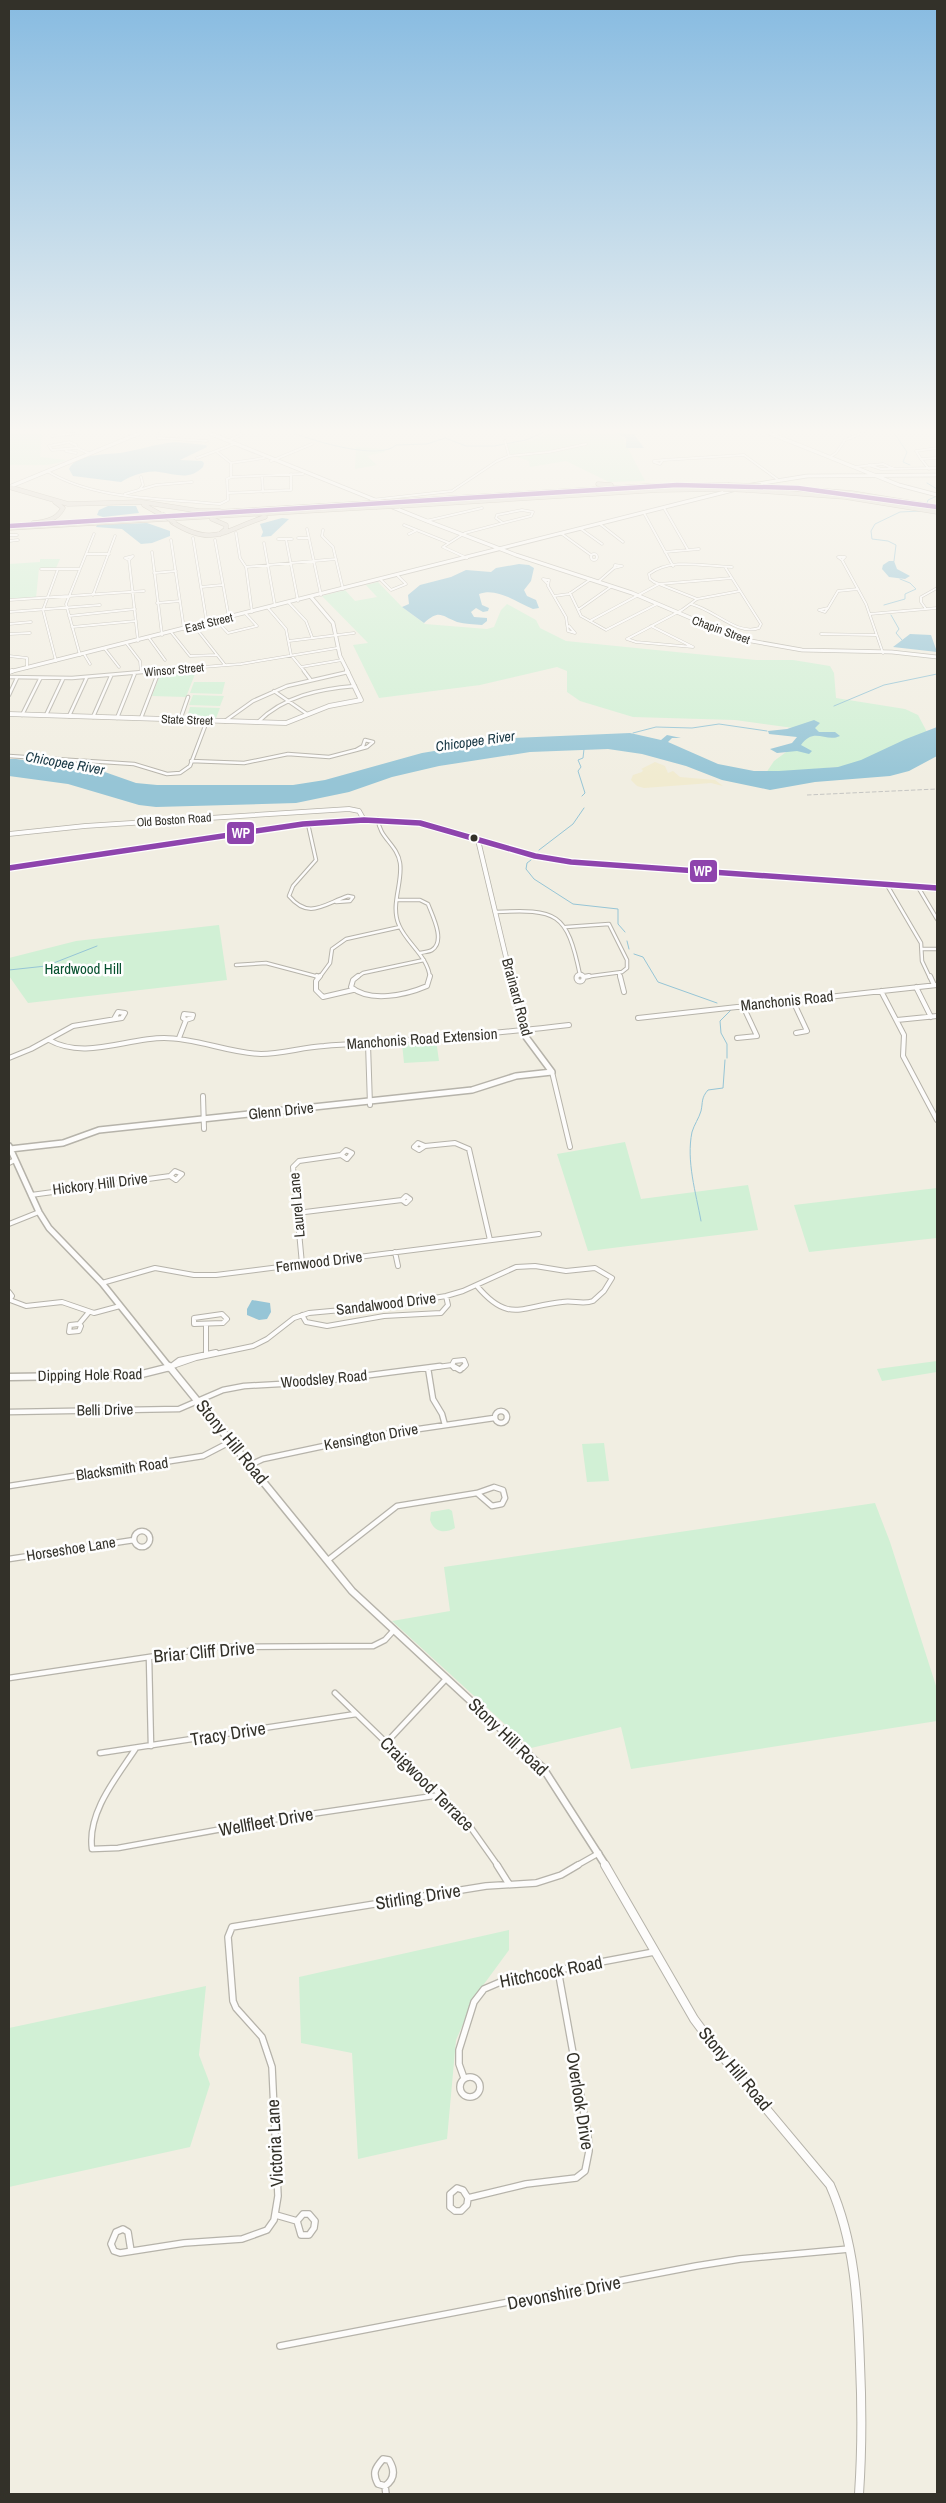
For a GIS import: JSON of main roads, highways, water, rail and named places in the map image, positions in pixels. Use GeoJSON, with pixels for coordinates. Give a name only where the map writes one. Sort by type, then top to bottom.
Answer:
{"type":"FeatureCollection","features":[{"type":"Feature","properties":{"kind":"main road","name":"East Street"},"geometry":{"type":"LineString","coordinates":[[9,672],[128,644],[500,550]]}},
{"type":"Feature","properties":{"kind":"main road","name":"Chapin Street"},"geometry":{"type":"LineString","coordinates":[[500,550],[640,596],[719,632],[759,644],[809,652],[916,654],[937,657]]}},
{"type":"Feature","properties":{"kind":"main road","name":"State Street"},"geometry":{"type":"LineString","coordinates":[[9,714],[288,722],[329,706],[362,700],[337,648],[336,634],[330,617],[311,597]]}},
{"type":"Feature","properties":{"kind":"main road","name":"Old Boston Road"},"geometry":{"type":"LineString","coordinates":[[9,834],[350,808],[362,815]]}},
{"type":"Feature","properties":{"kind":"main road"},"geometry":{"type":"LineString","coordinates":[[9,868],[362,815],[378,819],[420,823],[535,856],[571,862],[937,888]]}},
{"type":"Feature","properties":{"kind":"main road","name":"Brainard Road"},"geometry":{"type":"LineString","coordinates":[[478,840],[524,1031],[529,1042],[545,1058],[552,1072]]}},
{"type":"Feature","properties":{"kind":"main road","name":"Glenn Drive"},"geometry":{"type":"LineString","coordinates":[[9,1148],[56,1145],[99,1130],[370,1103],[472,1090],[516,1076],[552,1072]]}},
{"type":"Feature","properties":{"kind":"main road","name":"Stony Hill Road"},"geometry":{"type":"LineString","coordinates":[[9,1148],[39,1212],[50,1230],[102,1283],[352,1592],[542,1768],[568,1802],[599,1853],[678,1994],[716,2050],[802,2148],[827,2180],[841,2210],[850,2249],[859,2324],[863,2444],[859,2494]]}},
{"type":"Feature","properties":{"kind":"main road","name":"Dipping Hole Road"},"geometry":{"type":"LineString","coordinates":[[9,1377],[138,1375],[170,1367]]}},
{"type":"Feature","properties":{"kind":"water"},"geometry":{"type":"Polygon","coordinates":[[[889,561],[894,561],[897,569],[910,576],[905,579],[889,577],[882,569],[883,565],[889,561]]]}},
{"type":"Feature","properties":{"kind":"water"},"geometry":{"type":"Polygon","coordinates":[[[519,564],[529,565],[534,568],[531,581],[524,590],[527,596],[536,600],[539,608],[533,609],[493,592],[479,594],[482,605],[489,608],[488,611],[483,612],[476,608],[471,612],[474,617],[487,618],[487,621],[482,625],[457,622],[440,615],[434,616],[424,623],[402,607],[409,604],[408,595],[420,585],[451,577],[466,570],[491,572],[496,568],[519,564]]]}},
{"type":"Feature","properties":{"kind":"water"},"geometry":{"type":"Polygon","coordinates":[[[910,634],[931,635],[937,652],[893,647],[910,634]]]}},
{"type":"Feature","properties":{"kind":"water"},"geometry":{"type":"Polygon","coordinates":[[[814,720],[820,723],[815,728],[819,732],[835,732],[840,736],[830,738],[815,736],[806,739],[801,745],[812,751],[809,754],[797,751],[777,753],[770,749],[792,743],[797,737],[769,734],[768,731],[787,729],[814,720]]]}},
{"type":"Feature","properties":{"kind":"water"},"geometry":{"type":"Polygon","coordinates":[[[937,727],[937,756],[909,771],[890,776],[815,782],[770,790],[722,780],[686,766],[642,754],[608,749],[530,752],[439,766],[392,777],[349,792],[296,803],[156,807],[139,805],[68,784],[9,776],[9,759],[16,759],[82,768],[104,768],[99,770],[136,783],[157,785],[293,785],[325,780],[422,753],[513,738],[630,733],[661,740],[667,735],[681,738],[672,738],[668,742],[718,764],[754,771],[779,771],[838,767],[861,760],[937,727]]]}},
{"type":"Feature","properties":{"kind":"water"},"geometry":{"type":"Polygon","coordinates":[[[252,1300],[270,1303],[271,1312],[267,1319],[259,1320],[247,1315],[247,1309],[252,1300]]]}},
{"type":"Feature","properties":{"kind":"waterway"},"geometry":{"type":"LineString","coordinates":[[894,561],[895,550]]}},
{"type":"Feature","properties":{"kind":"waterway"},"geometry":{"type":"LineString","coordinates":[[884,605],[905,599],[905,594],[916,589],[910,583],[900,579]]}},
{"type":"Feature","properties":{"kind":"waterway"},"geometry":{"type":"LineString","coordinates":[[891,615],[899,629],[896,633],[902,640]]}},
{"type":"Feature","properties":{"kind":"waterway"},"geometry":{"type":"LineString","coordinates":[[834,706],[884,685],[937,674]]}},
{"type":"Feature","properties":{"kind":"waterway"},"geometry":{"type":"LineString","coordinates":[[633,733],[656,727],[692,728],[719,724],[767,731]]}},
{"type":"Feature","properties":{"kind":"waterway"},"geometry":{"type":"LineString","coordinates":[[582,796],[585,793],[578,771],[581,767],[578,760],[583,758],[584,749]]}},
{"type":"Feature","properties":{"kind":"waterway"},"geometry":{"type":"LineString","coordinates":[[539,850],[573,824],[584,808]]}},
{"type":"Feature","properties":{"kind":"waterway"},"geometry":{"type":"LineString","coordinates":[[531,860],[527,863],[526,869],[534,879],[573,904],[618,909],[618,924],[625,932]]}},
{"type":"Feature","properties":{"kind":"waterway"},"geometry":{"type":"LineString","coordinates":[[627,941],[629,949]]}},
{"type":"Feature","properties":{"kind":"waterway"},"geometry":{"type":"LineString","coordinates":[[9,970],[46,966],[97,946]]}},
{"type":"Feature","properties":{"kind":"waterway"},"geometry":{"type":"LineString","coordinates":[[634,954],[643,957],[658,982],[717,1003]]}},
{"type":"Feature","properties":{"kind":"waterway"},"geometry":{"type":"LineString","coordinates":[[727,1058],[727,1044],[721,1033],[720,1021],[731,1010]]}},
{"type":"Feature","properties":{"kind":"waterway"},"geometry":{"type":"LineString","coordinates":[[701,1221],[694,1188],[690,1143],[692,1132],[700,1114],[703,1098],[708,1090],[723,1088],[725,1060]]}},
{"type":"Feature","properties":{"kind":"railway"},"geometry":{"type":"LineString","coordinates":[[807,795],[937,789]]}},
{"type":"Feature","properties":{"kind":"water label","name":"Chicopee River"},"geometry":{"type":"Point","coordinates":[475,741]}},
{"type":"Feature","properties":{"kind":"water label","name":"Chicopee River"},"geometry":{"type":"Point","coordinates":[65,763]}},
{"type":"Feature","properties":{"kind":"park label","name":"Hardwood Hill"},"geometry":{"type":"Point","coordinates":[83,969]}}]}
